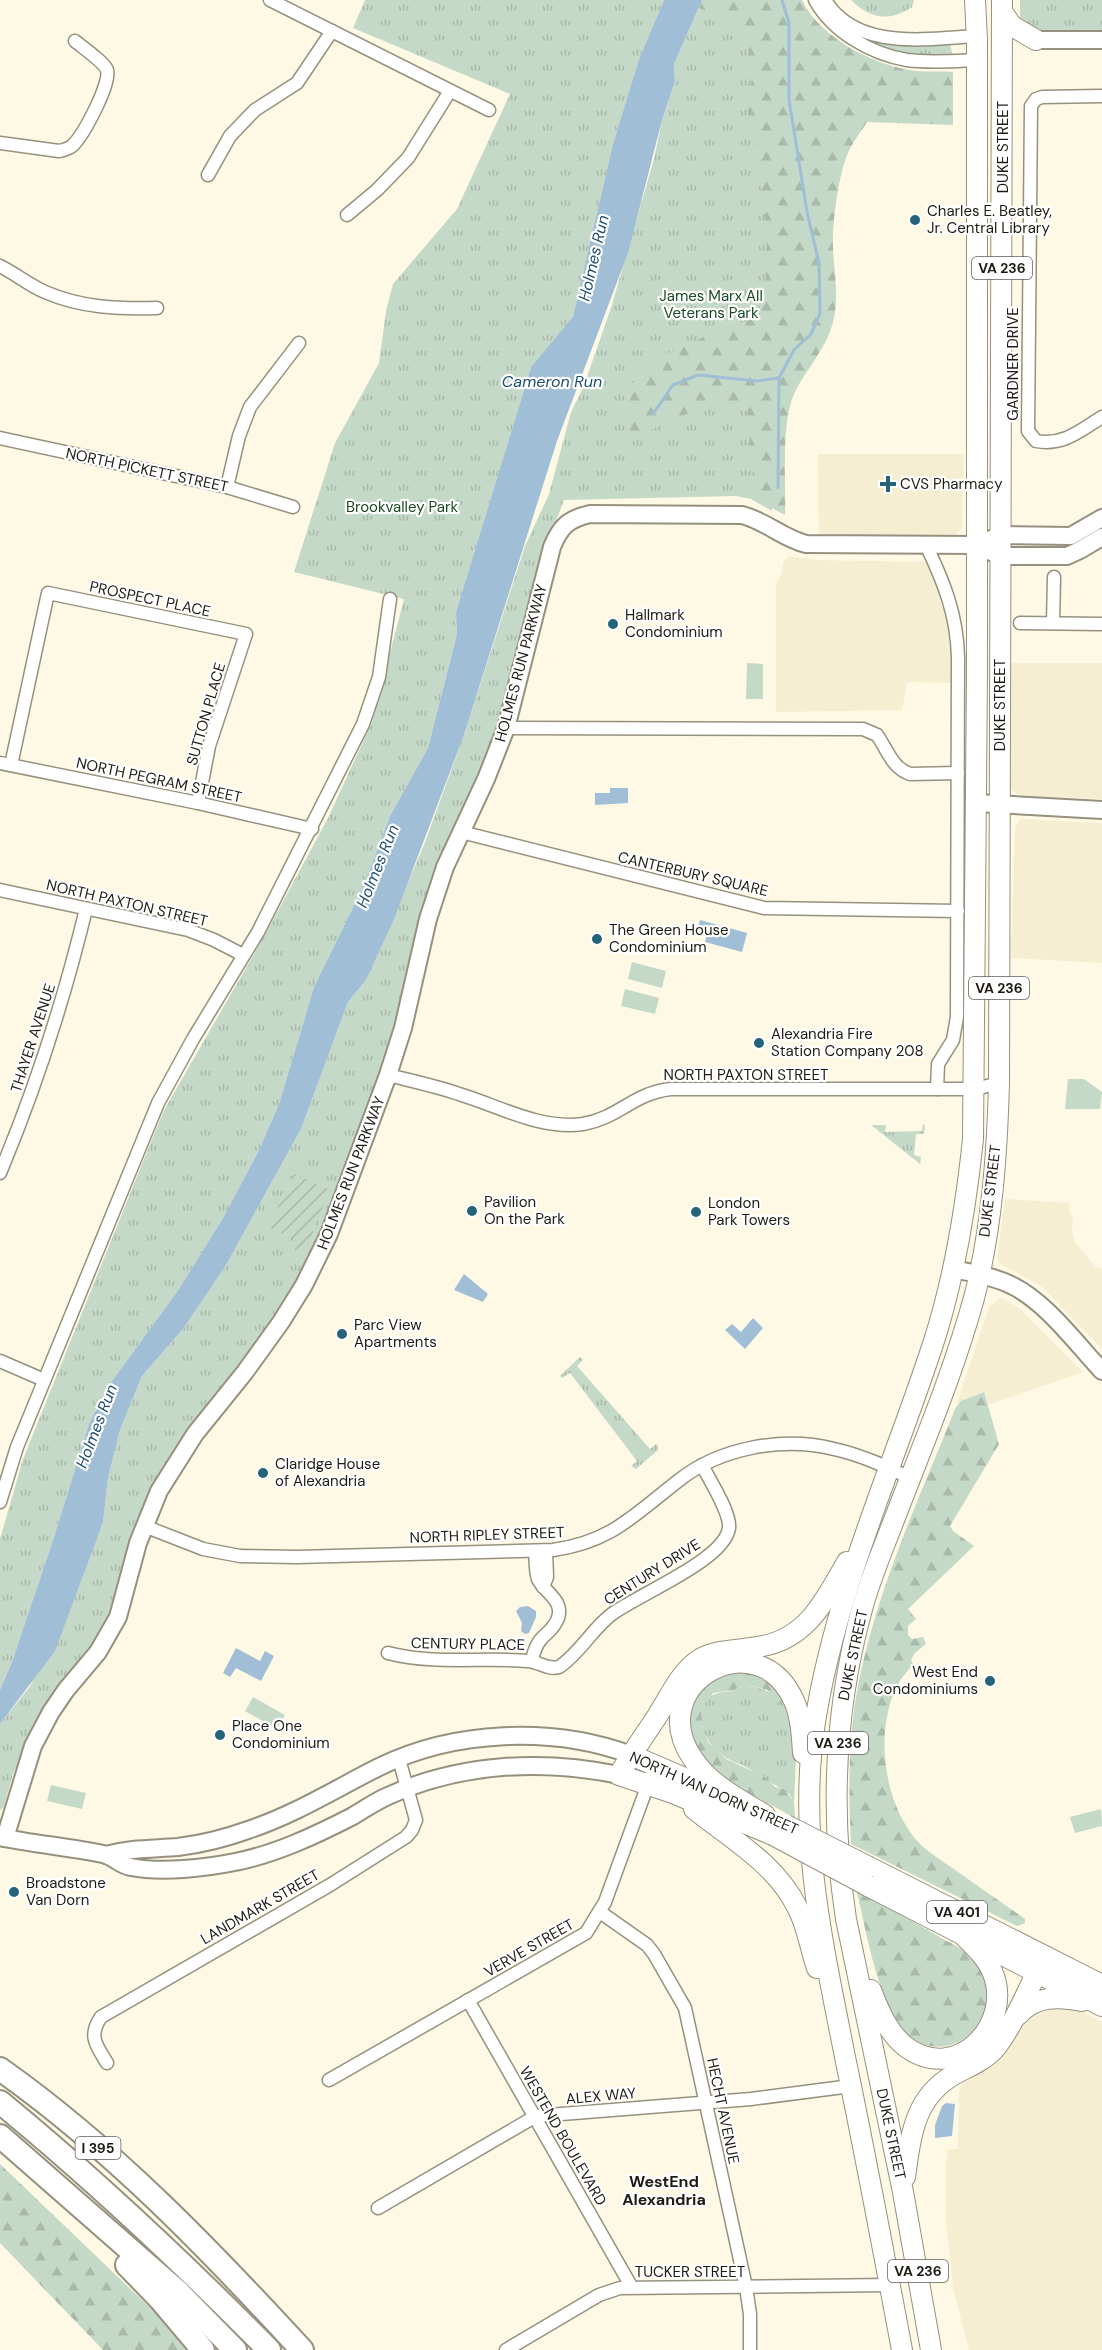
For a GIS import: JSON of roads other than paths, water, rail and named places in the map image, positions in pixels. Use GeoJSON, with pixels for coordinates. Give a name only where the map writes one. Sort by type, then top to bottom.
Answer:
{"type":"FeatureCollection","features":[{"type":"Feature","properties":{"kind":"highway","name":"I 395"},"geometry":{"type":"LineString","coordinates":[[0,2069],[34,2094],[117,2164],[191,2233],[302,2350]]}},
{"type":"Feature","properties":{"kind":"highway"},"geometry":{"type":"LineString","coordinates":[[0,2102],[134,2217],[205,2283],[269,2350]]}},
{"type":"Feature","properties":{"kind":"highway"},"geometry":{"type":"LineString","coordinates":[[0,2136],[177,2291],[235,2350]]}},
{"type":"Feature","properties":{"kind":"highway"},"geometry":{"type":"LineString","coordinates":[[106,2227],[125,2264],[160,2299],[202,2350]]}},
{"type":"Feature","properties":{"kind":"highway"},"geometry":{"type":"LineString","coordinates":[[191,2233],[314,2350]]}},
{"type":"Feature","properties":{"kind":"main road","name":"DUKE STREET"},"geometry":{"type":"LineString","coordinates":[[902,2350],[839,2027],[814,1883],[807,1810],[811,1746],[822,1681],[838,1620],[888,1468],[934,1341],[966,1200],[973,1139],[977,545],[977,36],[975,0]]}},
{"type":"Feature","properties":{"kind":"main road","name":"DUKE STREET"},"geometry":{"type":"LineString","coordinates":[[931,2350],[903,2192],[846,1919],[835,1823],[835,1779],[840,1723],[862,1609],[959,1342],[979,1274],[994,1184],[999,1090],[1002,6]]}},
{"type":"Feature","properties":{"kind":"main road"},"geometry":{"type":"LineString","coordinates":[[1002,6],[1012,26],[1036,40]]}},
{"type":"Feature","properties":{"kind":"main road"},"geometry":{"type":"LineString","coordinates":[[1003,60],[1010,51],[1036,40]]}},
{"type":"Feature","properties":{"kind":"main road"},"geometry":{"type":"LineString","coordinates":[[619,1775],[691,1666],[699,1660],[723,1651],[772,1644],[791,1636],[809,1623],[827,1599],[870,1524]]}},
{"type":"Feature","properties":{"kind":"main road"},"geometry":{"type":"LineString","coordinates":[[765,1815],[718,1785],[702,1771],[685,1747],[680,1722],[686,1697],[697,1680],[716,1667],[751,1664],[768,1670],[786,1687],[796,1705],[799,1719],[807,1810]]}},
{"type":"Feature","properties":{"kind":"main road","name":"NORTH VAN DORN STREET"},"geometry":{"type":"LineString","coordinates":[[631,1755],[765,1815],[779,1830]]}},
{"type":"Feature","properties":{"kind":"main road","name":"NORTH VAN DORN STREET"},"geometry":{"type":"LineString","coordinates":[[619,1775],[779,1830]]}},
{"type":"Feature","properties":{"kind":"main road"},"geometry":{"type":"LineString","coordinates":[[673,1793],[762,1863],[780,1881],[797,1907],[839,2027]]}},
{"type":"Feature","properties":{"kind":"main road","name":"VA 401"},"geometry":{"type":"LineString","coordinates":[[779,1830],[1033,1960],[1101,1999]]}},
{"type":"Feature","properties":{"kind":"main road","name":"VA 401"},"geometry":{"type":"LineString","coordinates":[[869,1877],[963,1935],[1033,1960]]}},
{"type":"Feature","properties":{"kind":"main road"},"geometry":{"type":"LineString","coordinates":[[846,1919],[877,2006],[887,2026],[907,2048],[931,2058],[953,2057],[974,2046],[991,2025],[996,2010],[997,1989],[992,1969],[963,1935]]}},
{"type":"Feature","properties":{"kind":"main road"},"geometry":{"type":"LineString","coordinates":[[1010,2024],[1033,1960]]}},
{"type":"Feature","properties":{"kind":"main road"},"geometry":{"type":"LineString","coordinates":[[903,2192],[910,2144],[923,2102],[942,2083],[989,2055],[1010,2024],[1026,2008],[1048,1998],[1101,1999]]}},
{"type":"Feature","properties":{"kind":"street"},"geometry":{"type":"LineString","coordinates":[[270,0],[489,110]]}},
{"type":"Feature","properties":{"kind":"street"},"geometry":{"type":"LineString","coordinates":[[815,0],[837,27],[854,39],[889,56],[919,61],[977,60]]}},
{"type":"Feature","properties":{"kind":"street"},"geometry":{"type":"LineString","coordinates":[[825,0],[832,13],[844,23],[867,34],[895,38],[977,36]]}},
{"type":"Feature","properties":{"kind":"street"},"geometry":{"type":"LineString","coordinates":[[208,175],[230,136],[255,110],[297,83],[332,31]]}},
{"type":"Feature","properties":{"kind":"street"},"geometry":{"type":"LineString","coordinates":[[1036,40],[1102,40]]}},
{"type":"Feature","properties":{"kind":"street"},"geometry":{"type":"LineString","coordinates":[[0,142],[59,151],[66,150],[77,141],[100,98],[107,77],[104,65],[75,41]]}},
{"type":"Feature","properties":{"kind":"street"},"geometry":{"type":"LineString","coordinates":[[346,215],[383,184],[408,158],[450,91]]}},
{"type":"Feature","properties":{"kind":"street","name":"GARDNER DRIVE"},"geometry":{"type":"LineString","coordinates":[[1102,96],[1039,97],[1032,103],[1030,109],[1027,427],[1030,436],[1036,441],[1058,442],[1066,440],[1102,417]]}},
{"type":"Feature","properties":{"kind":"street"},"geometry":{"type":"LineString","coordinates":[[0,266],[45,292],[89,306],[116,309],[157,309]]}},
{"type":"Feature","properties":{"kind":"street"},"geometry":{"type":"LineString","coordinates":[[227,487],[239,436],[250,407],[299,343]]}},
{"type":"Feature","properties":{"kind":"street","name":"NORTH PICKETT STREET"},"geometry":{"type":"LineString","coordinates":[[0,438],[227,487],[293,507]]}},
{"type":"Feature","properties":{"kind":"street","name":"HOLMES RUN PARKWAY"},"geometry":{"type":"LineString","coordinates":[[3,1837],[33,1746],[51,1712],[98,1652],[118,1617],[144,1526],[159,1491],[183,1450],[266,1345],[304,1285],[336,1218],[403,1028],[428,919],[445,867],[486,779],[506,728],[552,547],[564,524],[571,519],[590,514],[742,515],[764,522],[788,538],[806,544],[926,545]]}},
{"type":"Feature","properties":{"kind":"street"},"geometry":{"type":"LineString","coordinates":[[937,1089],[938,1064],[951,1045],[957,1024],[957,632],[946,588],[926,545],[977,545],[1001,535],[1071,536],[1102,518]]}},
{"type":"Feature","properties":{"kind":"street"},"geometry":{"type":"LineString","coordinates":[[977,545],[1000,556],[1066,556],[1102,537]]}},
{"type":"Feature","properties":{"kind":"street"},"geometry":{"type":"LineString","coordinates":[[1053,623],[1054,577]]}},
{"type":"Feature","properties":{"kind":"street","name":"PROSPECT PLACE"},"geometry":{"type":"LineString","coordinates":[[5,764],[48,593],[246,634]]}},
{"type":"Feature","properties":{"kind":"street"},"geometry":{"type":"LineString","coordinates":[[0,1502],[17,1447],[158,1103],[177,1065],[258,932],[351,750],[379,677],[390,599]]}},
{"type":"Feature","properties":{"kind":"street"},"geometry":{"type":"LineString","coordinates":[[1020,623],[1102,624]]}},
{"type":"Feature","properties":{"kind":"street","name":"SUTTON PLACE"},"geometry":{"type":"LineString","coordinates":[[198,803],[212,736],[246,634]]}},
{"type":"Feature","properties":{"kind":"street"},"geometry":{"type":"LineString","coordinates":[[506,728],[863,729],[877,735],[890,759],[903,771],[910,774],[958,773]]}},
{"type":"Feature","properties":{"kind":"street","name":"NORTH PEGRAM STREET"},"geometry":{"type":"LineString","coordinates":[[5,764],[198,803],[312,829]]}},
{"type":"Feature","properties":{"kind":"street"},"geometry":{"type":"LineString","coordinates":[[976,803],[1102,810]]}},
{"type":"Feature","properties":{"kind":"street","name":"CANTERBURY SQUARE"},"geometry":{"type":"LineString","coordinates":[[461,832],[764,908],[958,911]]}},
{"type":"Feature","properties":{"kind":"street","name":"NORTH PAXTON STREET"},"geometry":{"type":"LineString","coordinates":[[0,890],[201,934],[243,956]]}},
{"type":"Feature","properties":{"kind":"street","name":"THAYER AVENUE"},"geometry":{"type":"LineString","coordinates":[[0,1173],[49,1044],[75,956],[86,909]]}},
{"type":"Feature","properties":{"kind":"street","name":"NORTH PAXTON STREET"},"geometry":{"type":"LineString","coordinates":[[388,1075],[457,1093],[529,1119],[562,1125],[582,1124],[605,1118],[640,1096],[665,1089],[999,1090]]}},
{"type":"Feature","properties":{"kind":"street"},"geometry":{"type":"LineString","coordinates":[[952,1269],[1003,1281],[1026,1293],[1102,1371]]}},
{"type":"Feature","properties":{"kind":"street"},"geometry":{"type":"LineString","coordinates":[[0,1361],[44,1380]]}},
{"type":"Feature","properties":{"kind":"street","name":"NORTH RIPLEY STREET"},"geometry":{"type":"LineString","coordinates":[[144,1526],[203,1549],[240,1556],[297,1557],[541,1551],[580,1545],[624,1525],[677,1481],[702,1465],[751,1448],[803,1444],[832,1448],[867,1458],[910,1478]]}},
{"type":"Feature","properties":{"kind":"street","name":"CENTURY DRIVE"},"geometry":{"type":"LineString","coordinates":[[532,1661],[552,1669],[560,1667],[613,1613],[691,1569],[720,1543],[729,1529],[729,1520],[702,1465]]}},
{"type":"Feature","properties":{"kind":"street","name":"CENTURY PLACE"},"geometry":{"type":"LineString","coordinates":[[388,1653],[413,1659],[532,1661],[534,1646],[557,1619],[556,1602],[552,1594],[543,1587],[547,1577],[541,1551]]}},
{"type":"Feature","properties":{"kind":"street","name":"NORTH VAN DORN STREET"},"geometry":{"type":"LineString","coordinates":[[106,1855],[129,1849],[157,1849],[197,1844],[238,1834],[289,1815],[399,1759],[479,1738],[543,1735],[608,1746],[631,1755]]}},
{"type":"Feature","properties":{"kind":"street","name":"LANDMARK STREET"},"geometry":{"type":"LineString","coordinates":[[107,2063],[94,2043],[94,2028],[101,2017],[330,1885],[406,1837],[416,1820],[399,1759]]}},
{"type":"Feature","properties":{"kind":"street","name":"VERVE STREET"},"geometry":{"type":"LineString","coordinates":[[329,2080],[578,1939],[590,1929],[608,1896],[655,1765]]}},
{"type":"Feature","properties":{"kind":"street","name":"NORTH VAN DORN STREET"},"geometry":{"type":"LineString","coordinates":[[3,1837],[106,1855],[129,1867],[193,1868],[235,1862],[277,1850],[306,1839],[387,1796],[419,1783],[490,1768],[556,1766],[619,1775]]}},
{"type":"Feature","properties":{"kind":"street","name":"HECHT AVENUE"},"geometry":{"type":"LineString","coordinates":[[600,1912],[643,1941],[660,1962],[685,2008],[746,2287],[750,2314],[750,2350]]}},
{"type":"Feature","properties":{"kind":"street","name":"WESTEND BOULEVARD"},"geometry":{"type":"LineString","coordinates":[[468,2000],[631,2286]]}},
{"type":"Feature","properties":{"kind":"street","name":"ALEX WAY"},"geometry":{"type":"LineString","coordinates":[[378,2208],[536,2116],[762,2098],[851,2086]]}},
{"type":"Feature","properties":{"kind":"street","name":"TUCKER STREET"},"geometry":{"type":"LineString","coordinates":[[506,2350],[599,2295],[631,2286],[890,2285]]}},
{"type":"Feature","properties":{"kind":"water","name":"Cameron Run"},"geometry":{"type":"Polygon","coordinates":[[[664,0],[702,0],[674,64],[675,81],[662,120],[628,253],[557,441],[464,735],[394,919],[366,980],[348,1002],[301,1129],[225,1267],[183,1329],[142,1376],[120,1430],[108,1478],[103,1522],[55,1651],[0,1724],[0,1690],[12,1662],[54,1537],[89,1424],[107,1388],[179,1289],[223,1218],[258,1152],[279,1104],[314,987],[364,885],[390,816],[428,748],[457,634],[456,612],[531,367],[573,317],[613,144],[639,59],[664,0]]]}},
{"type":"Feature","properties":{"kind":"water"},"geometry":{"type":"Polygon","coordinates":[[[610,788],[628,788],[628,803],[595,805],[595,793],[610,793],[610,788]]]}},
{"type":"Feature","properties":{"kind":"water"},"geometry":{"type":"Polygon","coordinates":[[[700,920],[747,933],[742,952],[705,942],[707,933],[697,930],[700,920]]]}},
{"type":"Feature","properties":{"kind":"water"},"geometry":{"type":"Polygon","coordinates":[[[464,1274],[488,1294],[483,1302],[454,1290],[464,1274]]]}},
{"type":"Feature","properties":{"kind":"water"},"geometry":{"type":"Polygon","coordinates":[[[753,1318],[763,1328],[745,1349],[725,1330],[732,1324],[741,1332],[753,1318]]]}},
{"type":"Feature","properties":{"kind":"water"},"geometry":{"type":"Polygon","coordinates":[[[528,1606],[536,1611],[536,1617],[529,1633],[525,1634],[521,1631],[522,1623],[516,1611],[520,1607],[528,1606]]]}},
{"type":"Feature","properties":{"kind":"water"},"geometry":{"type":"Polygon","coordinates":[[[236,1648],[260,1661],[265,1651],[274,1656],[261,1681],[236,1668],[230,1677],[223,1673],[236,1648]]]}},
{"type":"Feature","properties":{"kind":"water"},"geometry":{"type":"Polygon","coordinates":[[[946,2103],[955,2104],[952,2136],[935,2138],[935,2125],[942,2106],[946,2103]]]}},
{"type":"Feature","properties":{"kind":"waterway"},"geometry":{"type":"LineString","coordinates":[[778,488],[779,378],[794,350],[811,334],[820,314],[819,263],[807,212],[789,100],[789,23],[782,0]]}},
{"type":"Feature","properties":{"kind":"waterway"},"geometry":{"type":"LineString","coordinates":[[653,414],[673,385],[698,375],[757,381],[778,378]]}},
{"type":"Feature","properties":{"kind":"place","name":"Charles E. Beatley, Jr. Central Library"},"geometry":{"type":"Point","coordinates":[915,220]}},
{"type":"Feature","properties":{"kind":"place","name":"CVS Pharmacy"},"geometry":{"type":"Point","coordinates":[888,484]}},
{"type":"Feature","properties":{"kind":"place","name":"Hallmark Condominium"},"geometry":{"type":"Point","coordinates":[613,624]}},
{"type":"Feature","properties":{"kind":"place","name":"The Green House Condominium"},"geometry":{"type":"Point","coordinates":[597,939]}},
{"type":"Feature","properties":{"kind":"place","name":"Alexandria Fire Station Company 208"},"geometry":{"type":"Point","coordinates":[759,1043]}},
{"type":"Feature","properties":{"kind":"place","name":"Pavilion On the Park"},"geometry":{"type":"Point","coordinates":[472,1211]}},
{"type":"Feature","properties":{"kind":"place","name":"London Park Towers"},"geometry":{"type":"Point","coordinates":[696,1212]}},
{"type":"Feature","properties":{"kind":"place","name":"Parc View Apartments"},"geometry":{"type":"Point","coordinates":[342,1334]}},
{"type":"Feature","properties":{"kind":"place","name":"Claridge House of Alexandria"},"geometry":{"type":"Point","coordinates":[263,1473]}},
{"type":"Feature","properties":{"kind":"place","name":"West End Condominiums"},"geometry":{"type":"Point","coordinates":[990,1681]}},
{"type":"Feature","properties":{"kind":"place","name":"Place One Condominium"},"geometry":{"type":"Point","coordinates":[220,1735]}},
{"type":"Feature","properties":{"kind":"place","name":"Broadstone Van Dorn"},"geometry":{"type":"Point","coordinates":[14,1892]}},
{"type":"Feature","properties":{"kind":"district","name":"WestEnd Alexandria"},"geometry":{"type":"Point","coordinates":[664,2190]}},
{"type":"Feature","properties":{"kind":"water label","name":"Holmes Run"},"geometry":{"type":"Point","coordinates":[593,258]}},
{"type":"Feature","properties":{"kind":"water label","name":"Holmes Run"},"geometry":{"type":"Point","coordinates":[377,866]}},
{"type":"Feature","properties":{"kind":"water label","name":"Holmes Run"},"geometry":{"type":"Point","coordinates":[96,1426]}},
{"type":"Feature","properties":{"kind":"park label","name":"James Marx All Veterans Park"},"geometry":{"type":"Point","coordinates":[711,304]}},
{"type":"Feature","properties":{"kind":"park label","name":"Brookvalley Park"},"geometry":{"type":"Point","coordinates":[402,507]}}]}
